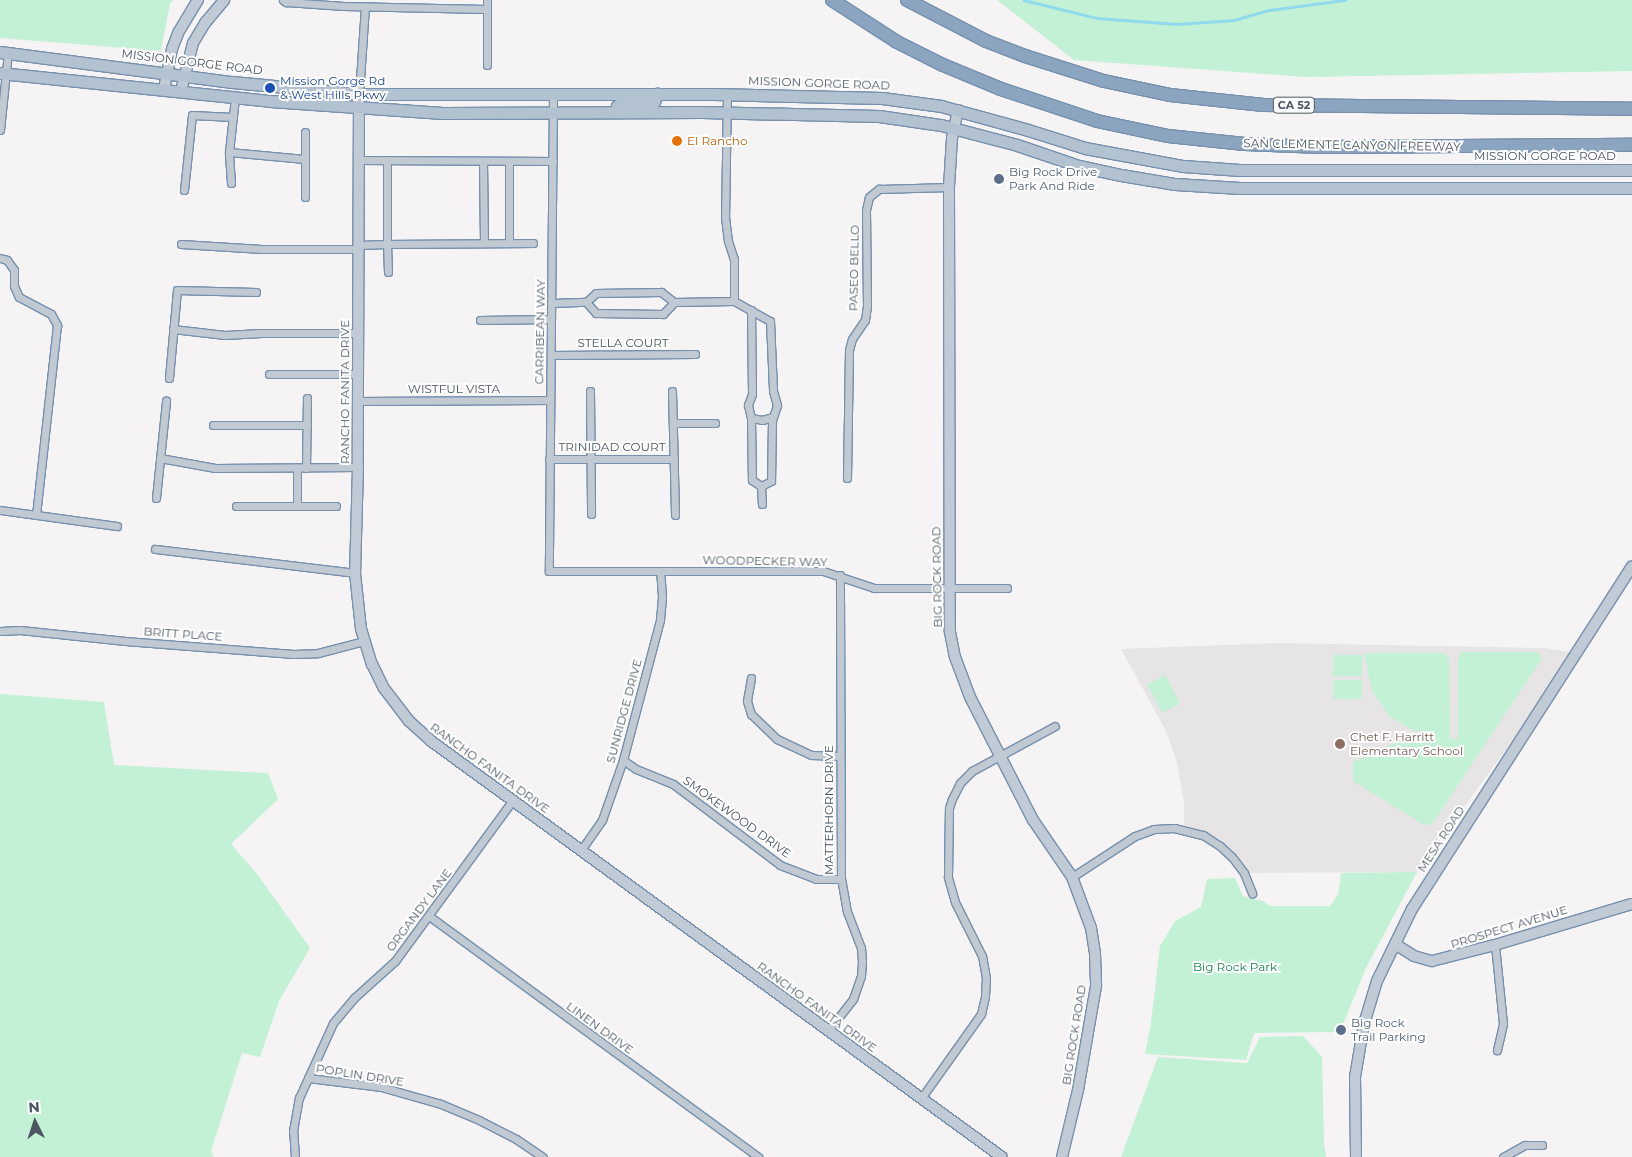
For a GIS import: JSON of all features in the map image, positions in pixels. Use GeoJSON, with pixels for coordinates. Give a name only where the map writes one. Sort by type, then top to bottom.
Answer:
{"type":"FeatureCollection","features":[{"type":"Feature","properties":{"kind":"highway","name":"SAN CLEMENTE CANYON FREEWAY"},"geometry":{"type":"LineString","coordinates":[[832,0],[897,42],[943,65],[1000,89],[1097,121],[1168,136],[1245,144],[1321,147],[1632,145]]}},
{"type":"Feature","properties":{"kind":"highway","name":"CA 52"},"geometry":{"type":"LineString","coordinates":[[907,0],[986,41],[1025,56],[1104,81],[1170,95],[1263,105],[1632,109]]}},
{"type":"Feature","properties":{"kind":"main road","name":"MISSION GORGE ROAD"},"geometry":{"type":"LineString","coordinates":[[4,52],[184,74],[232,82],[359,94],[727,94],[882,98],[924,102],[958,110],[1085,148],[1183,166],[1240,170],[1632,170]]}},
{"type":"Feature","properties":{"kind":"main road"},"geometry":{"type":"LineString","coordinates":[[3,73],[235,98],[443,113],[615,112],[879,116],[921,121],[954,128],[1017,145],[1079,166],[1175,184],[1240,188],[1632,188]]}},
{"type":"Feature","properties":{"kind":"main road"},"geometry":{"type":"LineString","coordinates":[[615,112],[617,106],[621,103],[654,102],[657,94]]}},
{"type":"Feature","properties":{"kind":"street"},"geometry":{"type":"LineString","coordinates":[[164,89],[166,72],[178,32],[198,0]]}},
{"type":"Feature","properties":{"kind":"street"},"geometry":{"type":"LineString","coordinates":[[181,91],[193,43],[205,23],[224,0]]}},
{"type":"Feature","properties":{"kind":"street"},"geometry":{"type":"LineString","coordinates":[[283,0],[286,2],[344,3],[365,6],[486,9]]}},
{"type":"Feature","properties":{"kind":"street"},"geometry":{"type":"LineString","coordinates":[[486,0],[487,65]]}},
{"type":"Feature","properties":{"kind":"street"},"geometry":{"type":"LineString","coordinates":[[359,94],[365,6]]}},
{"type":"Feature","properties":{"kind":"street"},"geometry":{"type":"LineString","coordinates":[[0,130],[4,52]]}},
{"type":"Feature","properties":{"kind":"street","name":"RANCHO FANITA DRIVE"},"geometry":{"type":"LineString","coordinates":[[359,94],[358,467],[355,573],[358,614],[364,641],[383,687],[409,721],[430,741],[1002,1157]]}},
{"type":"Feature","properties":{"kind":"street","name":"CARRIBEAN WAY"},"geometry":{"type":"LineString","coordinates":[[549,571],[553,94]]}},
{"type":"Feature","properties":{"kind":"street"},"geometry":{"type":"LineString","coordinates":[[727,94],[724,217],[728,241],[734,259],[734,301]]}},
{"type":"Feature","properties":{"kind":"street"},"geometry":{"type":"LineString","coordinates":[[231,183],[230,152],[235,98]]}},
{"type":"Feature","properties":{"kind":"street","name":"BIG ROCK ROAD"},"geometry":{"type":"LineString","coordinates":[[958,110],[954,128],[949,187],[949,619],[955,656],[970,698],[1033,820],[1072,877],[1091,928],[1096,976],[1078,1090],[1062,1157]]}},
{"type":"Feature","properties":{"kind":"street"},"geometry":{"type":"LineString","coordinates":[[184,190],[192,115],[233,117]]}},
{"type":"Feature","properties":{"kind":"street"},"geometry":{"type":"LineString","coordinates":[[305,132],[305,197]]}},
{"type":"Feature","properties":{"kind":"street"},"geometry":{"type":"LineString","coordinates":[[230,152],[305,159]]}},
{"type":"Feature","properties":{"kind":"street"},"geometry":{"type":"LineString","coordinates":[[359,160],[553,161]]}},
{"type":"Feature","properties":{"kind":"street"},"geometry":{"type":"LineString","coordinates":[[387,160],[388,272]]}},
{"type":"Feature","properties":{"kind":"street"},"geometry":{"type":"LineString","coordinates":[[483,161],[484,243]]}},
{"type":"Feature","properties":{"kind":"street"},"geometry":{"type":"LineString","coordinates":[[509,161],[510,243]]}},
{"type":"Feature","properties":{"kind":"street","name":"PASEO BELLO"},"geometry":{"type":"LineString","coordinates":[[848,478],[849,350],[852,339],[865,320],[867,306],[866,210],[869,197],[879,189],[949,187]]}},
{"type":"Feature","properties":{"kind":"street"},"geometry":{"type":"LineString","coordinates":[[181,244],[262,249],[359,247],[387,244],[533,243]]}},
{"type":"Feature","properties":{"kind":"street"},"geometry":{"type":"LineString","coordinates":[[0,258],[7,260],[14,270],[14,286],[19,297],[51,314],[57,325],[36,514]]}},
{"type":"Feature","properties":{"kind":"street"},"geometry":{"type":"LineString","coordinates":[[169,378],[177,290],[256,292]]}},
{"type":"Feature","properties":{"kind":"street"},"geometry":{"type":"LineString","coordinates":[[552,303],[586,302],[596,293],[661,292],[674,302],[734,301],[770,321],[773,391],[777,405],[773,417],[771,481],[762,486]]}},
{"type":"Feature","properties":{"kind":"street"},"geometry":{"type":"LineString","coordinates":[[586,302],[596,313],[663,314],[674,302]]}},
{"type":"Feature","properties":{"kind":"street"},"geometry":{"type":"LineString","coordinates":[[754,311],[752,394],[748,405],[751,418],[752,480],[762,486]]}},
{"type":"Feature","properties":{"kind":"street"},"geometry":{"type":"LineString","coordinates":[[480,320],[552,319]]}},
{"type":"Feature","properties":{"kind":"street"},"geometry":{"type":"LineString","coordinates":[[173,329],[225,336],[261,333],[358,333]]}},
{"type":"Feature","properties":{"kind":"street","name":"STELLA COURT"},"geometry":{"type":"LineString","coordinates":[[551,355],[695,354]]}},
{"type":"Feature","properties":{"kind":"street"},"geometry":{"type":"LineString","coordinates":[[269,374],[358,374]]}},
{"type":"Feature","properties":{"kind":"street"},"geometry":{"type":"LineString","coordinates":[[590,391],[590,514]]}},
{"type":"Feature","properties":{"kind":"street"},"geometry":{"type":"LineString","coordinates":[[672,391],[675,515]]}},
{"type":"Feature","properties":{"kind":"street"},"geometry":{"type":"LineString","coordinates":[[306,468],[307,398]]}},
{"type":"Feature","properties":{"kind":"street","name":"WISTFUL VISTA"},"geometry":{"type":"LineString","coordinates":[[358,401],[550,400]]}},
{"type":"Feature","properties":{"kind":"street"},"geometry":{"type":"LineString","coordinates":[[156,498],[166,401]]}},
{"type":"Feature","properties":{"kind":"street"},"geometry":{"type":"LineString","coordinates":[[751,418],[762,420],[773,417]]}},
{"type":"Feature","properties":{"kind":"street"},"geometry":{"type":"LineString","coordinates":[[673,423],[715,423]]}},
{"type":"Feature","properties":{"kind":"street"},"geometry":{"type":"LineString","coordinates":[[213,425],[307,426]]}},
{"type":"Feature","properties":{"kind":"street"},"geometry":{"type":"LineString","coordinates":[[160,458],[215,468],[358,467]]}},
{"type":"Feature","properties":{"kind":"street","name":"TRINIDAD COURT"},"geometry":{"type":"LineString","coordinates":[[550,459],[674,459]]}},
{"type":"Feature","properties":{"kind":"street"},"geometry":{"type":"LineString","coordinates":[[297,468],[297,506]]}},
{"type":"Feature","properties":{"kind":"street"},"geometry":{"type":"LineString","coordinates":[[762,486],[762,504]]}},
{"type":"Feature","properties":{"kind":"street"},"geometry":{"type":"LineString","coordinates":[[236,506],[336,506]]}},
{"type":"Feature","properties":{"kind":"street"},"geometry":{"type":"LineString","coordinates":[[0,510],[117,526]]}},
{"type":"Feature","properties":{"kind":"street"},"geometry":{"type":"LineString","coordinates":[[154,549],[355,573]]}},
{"type":"Feature","properties":{"kind":"street","name":"MESA ROAD"},"geometry":{"type":"LineString","coordinates":[[1356,1157],[1354,1099],[1359,1047],[1377,981],[1412,908],[1632,566]]}},
{"type":"Feature","properties":{"kind":"street","name":"SUNRIDGE DRIVE"},"geometry":{"type":"LineString","coordinates":[[581,850],[602,820],[623,760],[660,620],[662,597],[660,570]]}},
{"type":"Feature","properties":{"kind":"street","name":"WOODPECKER WAY"},"geometry":{"type":"LineString","coordinates":[[549,571],[823,571],[840,575],[874,588],[1007,588]]}},
{"type":"Feature","properties":{"kind":"street","name":"MATTERHORN DRIVE"},"geometry":{"type":"LineString","coordinates":[[828,1031],[853,998],[862,976],[860,948],[847,912],[841,879],[840,575]]}},
{"type":"Feature","properties":{"kind":"street","name":"BRITT PLACE"},"geometry":{"type":"LineString","coordinates":[[0,630],[20,630],[125,641],[293,654],[318,653],[364,641]]}},
{"type":"Feature","properties":{"kind":"street"},"geometry":{"type":"LineString","coordinates":[[751,678],[747,701],[751,714],[778,739],[812,755],[840,756]]}},
{"type":"Feature","properties":{"kind":"street"},"geometry":{"type":"LineString","coordinates":[[922,1098],[980,1014],[986,987],[982,956],[955,902],[948,877],[949,808],[956,791],[966,777],[998,754],[1055,726]]}},
{"type":"Feature","properties":{"kind":"street","name":"SMOKEWOOD DRIVE"},"geometry":{"type":"LineString","coordinates":[[623,760],[636,768],[673,784],[780,864],[816,879],[841,879]]}},
{"type":"Feature","properties":{"kind":"street","name":"ORGANDY LANE"},"geometry":{"type":"LineString","coordinates":[[295,1157],[294,1120],[299,1098],[333,1023],[354,998],[396,961],[512,801]]}},
{"type":"Feature","properties":{"kind":"street"},"geometry":{"type":"LineString","coordinates":[[1072,877],[1135,836],[1154,829],[1174,828],[1203,835],[1220,846],[1241,869],[1252,893]]}},
{"type":"Feature","properties":{"kind":"street","name":"PROSPECT AVENUE"},"geometry":{"type":"LineString","coordinates":[[1395,944],[1414,956],[1432,961],[1495,945],[1632,904]]}},
{"type":"Feature","properties":{"kind":"street","name":"LINEN DRIVE"},"geometry":{"type":"LineString","coordinates":[[429,916],[758,1157]]}},
{"type":"Feature","properties":{"kind":"street"},"geometry":{"type":"LineString","coordinates":[[1495,945],[1503,1024],[1497,1050]]}},
{"type":"Feature","properties":{"kind":"street","name":"POPLIN DRIVE"},"geometry":{"type":"LineString","coordinates":[[308,1078],[381,1087],[441,1104],[479,1120],[516,1139],[544,1157]]}},
{"type":"Feature","properties":{"kind":"street"},"geometry":{"type":"LineString","coordinates":[[1503,1157],[1525,1145],[1542,1145]]}},
{"type":"Feature","properties":{"kind":"shaded area","name":"Chet F. Harritt Elementary School"},"geometry":{"type":"Polygon","coordinates":[[[1277,643],[1544,648],[1576,653],[1417,872],[1244,873],[1220,846],[1184,829],[1184,801],[1176,759],[1165,729],[1121,649],[1277,643]]]}},
{"type":"Feature","properties":{"kind":"green space"},"geometry":{"type":"Polygon","coordinates":[[[0,0],[173,0],[170,3],[161,51],[0,38],[0,0]]]}},
{"type":"Feature","properties":{"kind":"green space"},"geometry":{"type":"Polygon","coordinates":[[[997,0],[1632,0],[1632,71],[1306,77],[1074,60],[997,0]]]}},
{"type":"Feature","properties":{"kind":"green space"},"geometry":{"type":"Polygon","coordinates":[[[1462,652],[1537,652],[1542,658],[1433,823],[1424,825],[1353,781],[1353,762],[1410,736],[1431,734],[1412,730],[1390,717],[1372,691],[1364,653],[1444,653],[1449,659],[1450,738],[1458,740],[1458,659],[1462,652]]]}},
{"type":"Feature","properties":{"kind":"green space"},"geometry":{"type":"Polygon","coordinates":[[[1333,655],[1362,655],[1362,676],[1333,676],[1333,655]]]}},
{"type":"Feature","properties":{"kind":"green space"},"geometry":{"type":"Polygon","coordinates":[[[1165,675],[1180,703],[1162,713],[1147,684],[1165,675]]]}},
{"type":"Feature","properties":{"kind":"green space"},"geometry":{"type":"Polygon","coordinates":[[[1333,680],[1362,680],[1362,699],[1333,699],[1333,680]]]}},
{"type":"Feature","properties":{"kind":"green space"},"geometry":{"type":"Polygon","coordinates":[[[0,694],[104,702],[114,765],[268,773],[278,799],[231,844],[257,874],[310,948],[279,1001],[260,1057],[242,1053],[211,1151],[214,1157],[0,1157],[0,694]]]}},
{"type":"Feature","properties":{"kind":"green space","name":"Big Rock Park"},"geometry":{"type":"Polygon","coordinates":[[[1417,872],[1366,968],[1340,1032],[1254,1033],[1246,1060],[1145,1054],[1151,1023],[1160,946],[1175,921],[1201,907],[1207,879],[1235,878],[1243,896],[1263,901],[1270,906],[1330,906],[1338,895],[1341,873],[1417,872]]]}},
{"type":"Feature","properties":{"kind":"green space"},"geometry":{"type":"Polygon","coordinates":[[[1303,1036],[1322,1057],[1326,1157],[1121,1157],[1158,1057],[1247,1063],[1260,1037],[1303,1036]]]}},
{"type":"Feature","properties":{"kind":"waterway"},"geometry":{"type":"LineString","coordinates":[[1024,0],[1097,18],[1177,24],[1234,20],[1269,10],[1345,0]]}},
{"type":"Feature","properties":{"kind":"place","name":"Mission Gorge Rd & West Hills Pkwy"},"geometry":{"type":"Point","coordinates":[270,88]}},
{"type":"Feature","properties":{"kind":"place","name":"El Rancho"},"geometry":{"type":"Point","coordinates":[677,141]}},
{"type":"Feature","properties":{"kind":"place","name":"Big Rock Drive Park And Ride"},"geometry":{"type":"Point","coordinates":[999,179]}},
{"type":"Feature","properties":{"kind":"place","name":"Chet F. Harritt Elementary School"},"geometry":{"type":"Point","coordinates":[1340,744]}},
{"type":"Feature","properties":{"kind":"place","name":"Big Rock Trail Parking"},"geometry":{"type":"Point","coordinates":[1341,1030]}}]}
